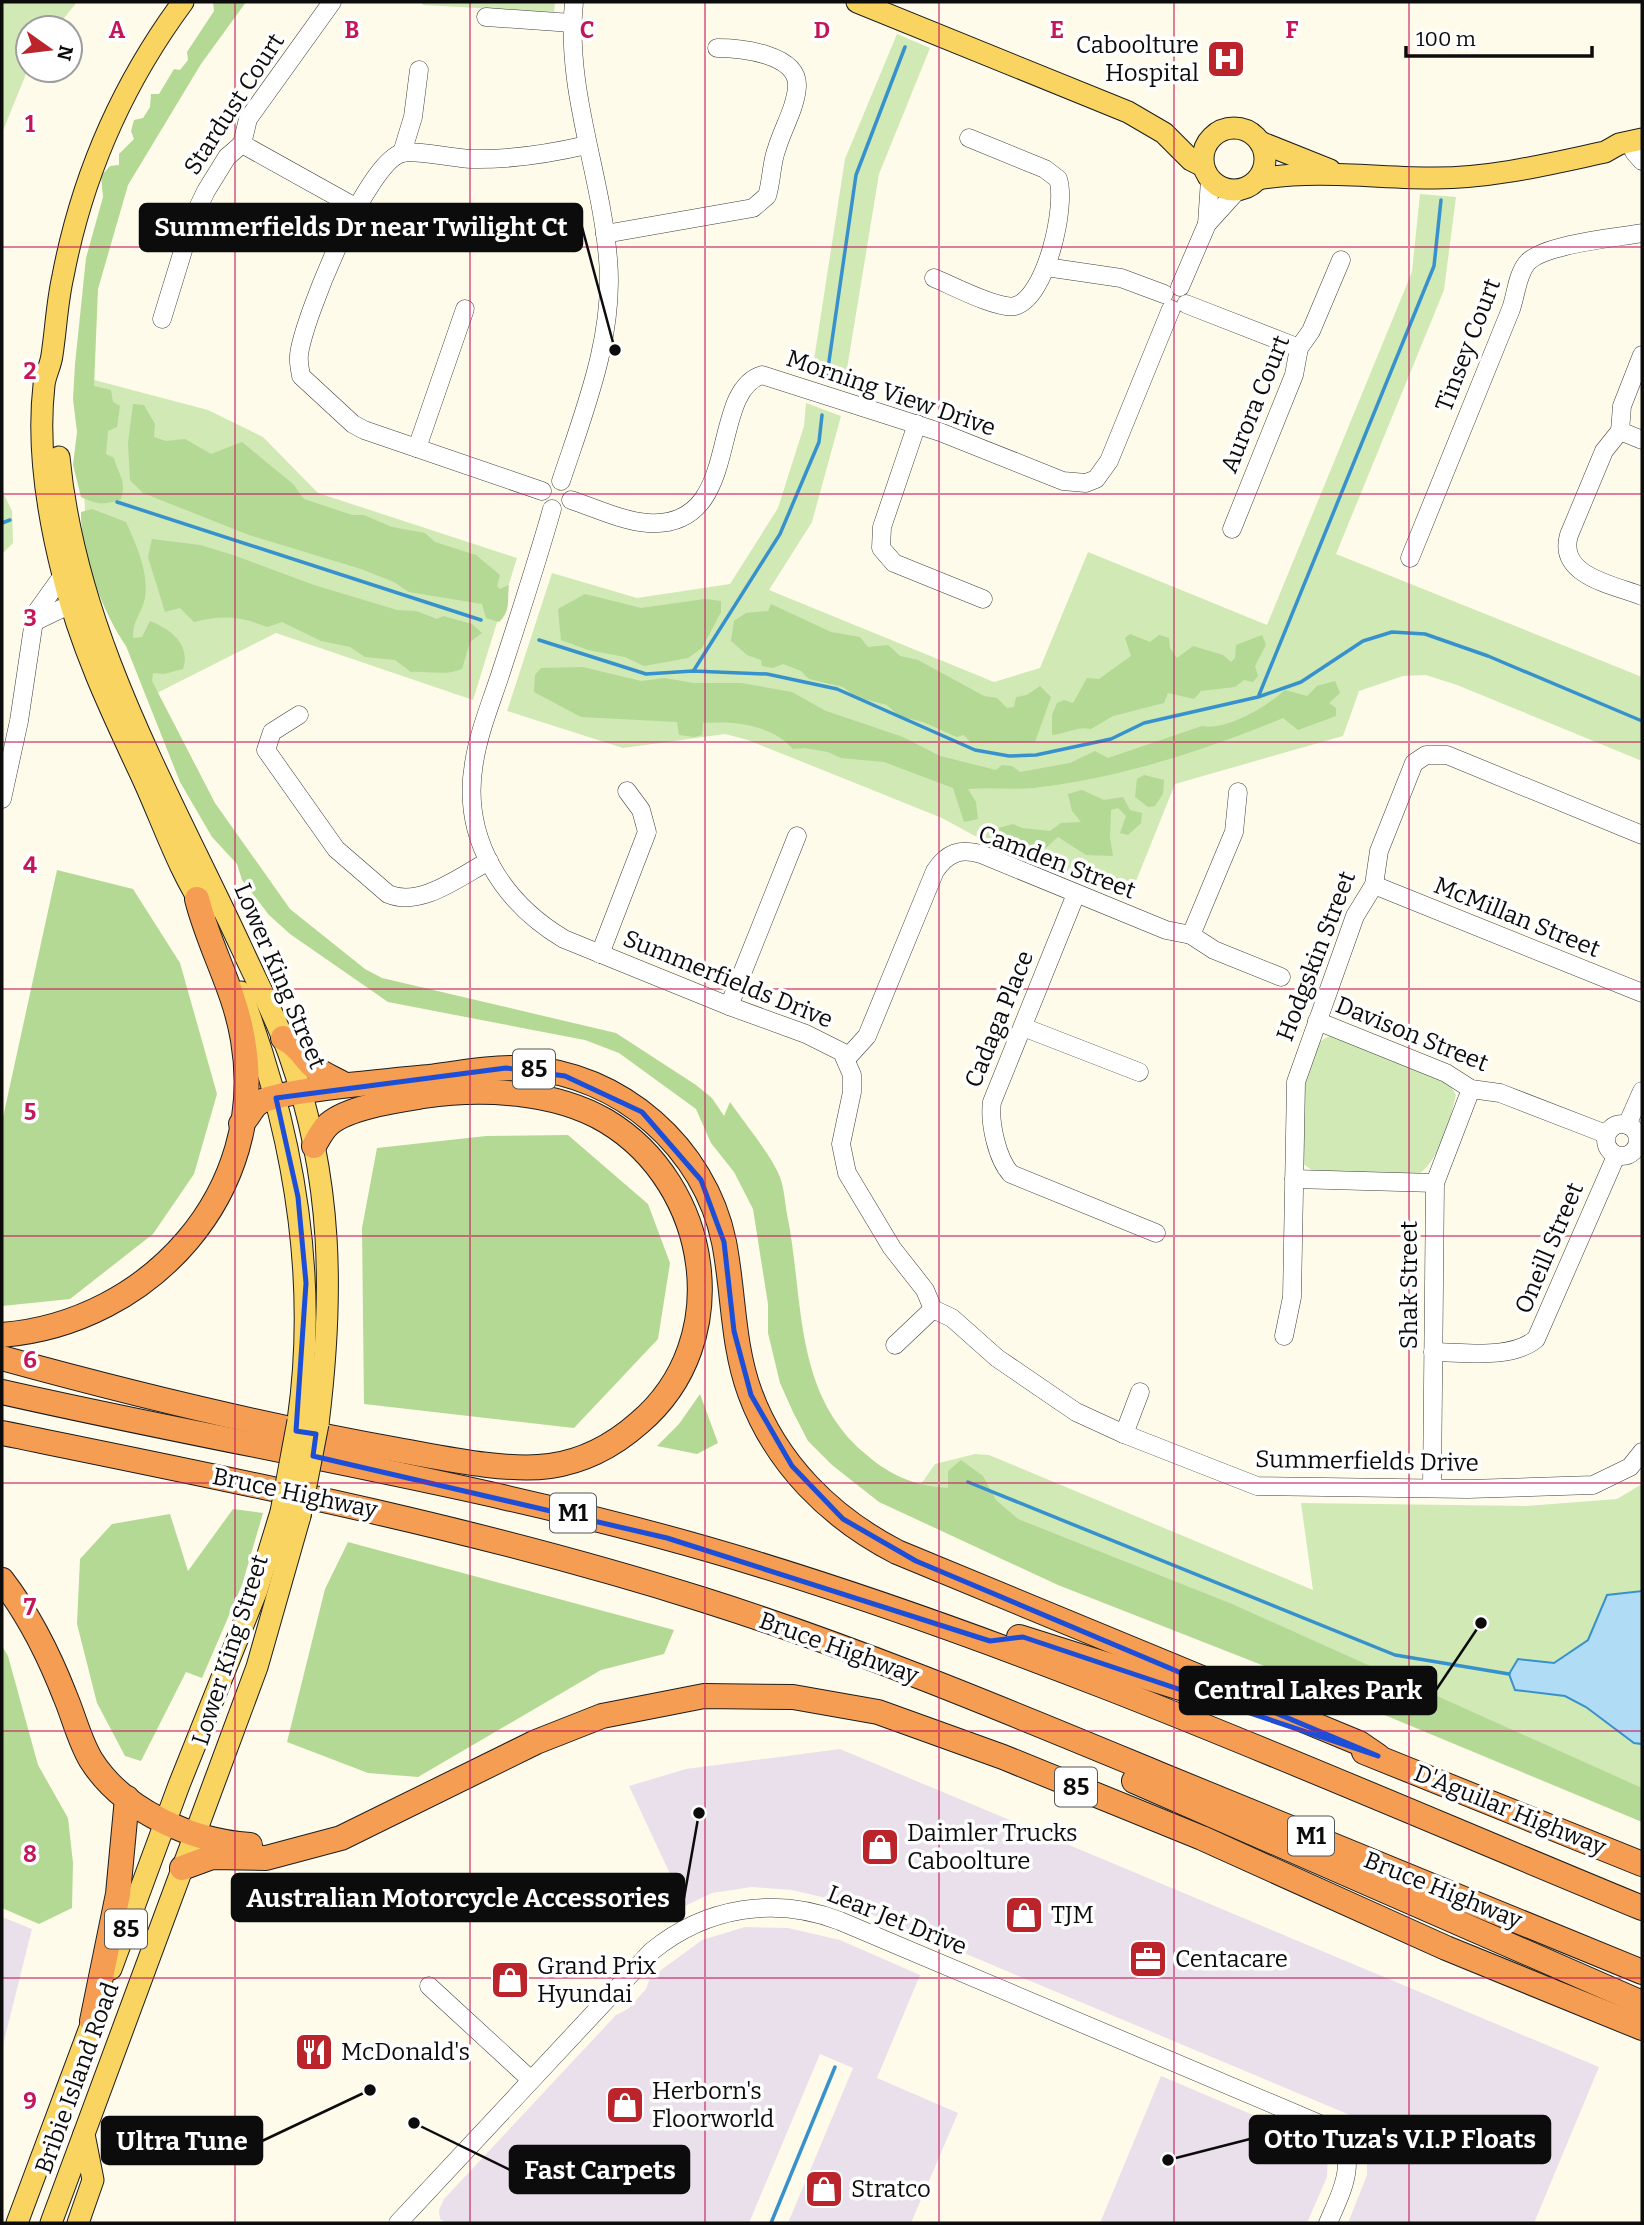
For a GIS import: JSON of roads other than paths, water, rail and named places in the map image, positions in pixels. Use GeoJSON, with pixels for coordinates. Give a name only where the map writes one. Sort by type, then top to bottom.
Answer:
{"type":"FeatureCollection","features":[{"type":"Feature","properties":{"kind":"highway"},"geometry":{"type":"LineString","coordinates":[[2,1335],[75,1321],[127,1296],[158,1273],[185,1246],[208,1212],[228,1172],[241,1124],[246,1082],[243,1040],[226,976],[197,899]]}},
{"type":"Feature","properties":{"kind":"highway"},"geometry":{"type":"LineString","coordinates":[[283,1038],[299,1046],[320,1072],[345,1085]]}},
{"type":"Feature","properties":{"kind":"highway","name":"85"},"geometry":{"type":"LineString","coordinates":[[276,1098],[345,1085],[506,1068],[536,1069],[581,1080],[642,1112],[681,1150],[711,1199],[724,1242],[734,1331],[751,1395],[777,1446],[808,1487],[825,1503],[862,1533],[897,1552],[1359,1743],[1378,1756]]}},
{"type":"Feature","properties":{"kind":"highway"},"geometry":{"type":"LineString","coordinates":[[2,1358],[130,1394],[282,1429],[427,1455],[531,1467],[573,1461],[610,1446],[661,1401],[683,1364],[694,1332],[701,1297],[699,1258],[688,1217],[677,1194],[652,1159],[623,1132],[570,1105],[506,1094],[458,1093],[407,1099],[352,1113],[329,1124],[314,1146]]}},
{"type":"Feature","properties":{"kind":"highway"},"geometry":{"type":"LineString","coordinates":[[241,1124],[257,1104],[276,1098]]}},
{"type":"Feature","properties":{"kind":"highway","name":"Bruce Highway"},"geometry":{"type":"LineString","coordinates":[[2,1392],[387,1470],[582,1515],[751,1562],[990,1641],[1642,1908]]}},
{"type":"Feature","properties":{"kind":"highway","name":"Bruce Highway"},"geometry":{"type":"LineString","coordinates":[[2,1433],[323,1498],[558,1556],[780,1625],[980,1700],[1642,1972]]}},
{"type":"Feature","properties":{"kind":"highway"},"geometry":{"type":"LineString","coordinates":[[2,1580],[35,1629],[90,1758],[110,1784],[127,1798],[166,1822],[194,1832]]}},
{"type":"Feature","properties":{"kind":"highway"},"geometry":{"type":"LineString","coordinates":[[990,1641],[1023,1637],[1378,1756]]}},
{"type":"Feature","properties":{"kind":"highway","name":"85"},"geometry":{"type":"LineString","coordinates":[[181,1868],[212,1857],[266,1858],[358,1832],[536,1742],[603,1716],[704,1696],[793,1697],[878,1712],[1003,1757],[1202,1838],[1446,1948],[1642,2028]]}},
{"type":"Feature","properties":{"kind":"highway"},"geometry":{"type":"LineString","coordinates":[[980,1700],[1007,1726],[1642,2003]]}},
{"type":"Feature","properties":{"kind":"highway","name":"D'Aguilar Highway"},"geometry":{"type":"LineString","coordinates":[[1378,1756],[1642,1864]]}},
{"type":"Feature","properties":{"kind":"highway"},"geometry":{"type":"LineString","coordinates":[[92,2021],[117,1894],[127,1798]]}},
{"type":"Feature","properties":{"kind":"highway","name":"85"},"geometry":{"type":"LineString","coordinates":[[194,1832],[224,1842],[266,1845],[280,1853]]}},
{"type":"Feature","properties":{"kind":"main road","name":"Lower King Street"},"geometry":{"type":"LineString","coordinates":[[183,2],[155,40],[107,130],[67,257],[52,357],[72,577],[71,604],[103,694],[197,899],[208,914],[237,982],[276,1098],[298,1197],[306,1283],[304,1362],[308,1423]]}},
{"type":"Feature","properties":{"kind":"main road"},"geometry":{"type":"LineString","coordinates":[[857,2],[1128,112],[1164,133],[1227,190],[1237,191],[1258,179],[1278,175],[1460,177],[1507,172],[1605,152],[1619,144],[1640,150]]}},
{"type":"Feature","properties":{"kind":"main road"},"geometry":{"type":"LineString","coordinates":[[1207,173],[1204,149],[1213,135],[1222,130],[1237,128],[1253,134],[1260,142],[1265,161],[1258,179]]}},
{"type":"Feature","properties":{"kind":"main road"},"geometry":{"type":"LineString","coordinates":[[1164,133],[1213,135]]}},
{"type":"Feature","properties":{"kind":"main road"},"geometry":{"type":"LineString","coordinates":[[1260,142],[1341,174]]}},
{"type":"Feature","properties":{"kind":"main road","name":"Lower King Street"},"geometry":{"type":"LineString","coordinates":[[72,577],[129,712],[283,1038],[301,1093],[314,1146],[324,1207],[330,1273],[308,1423],[290,1514],[257,1667],[194,1832]]}},
{"type":"Feature","properties":{"kind":"main road","name":"Lower King Street"},"geometry":{"type":"LineString","coordinates":[[166,1822],[257,1590],[290,1514]]}},
{"type":"Feature","properties":{"kind":"main road","name":"Bribie Island Road"},"geometry":{"type":"LineString","coordinates":[[17,2223],[166,1822]]}},
{"type":"Feature","properties":{"kind":"main road","name":"Bribie Island Road"},"geometry":{"type":"LineString","coordinates":[[51,2223],[194,1832]]}},
{"type":"Feature","properties":{"kind":"main road"},"geometry":{"type":"LineString","coordinates":[[78,2223],[93,2180],[84,2134]]}},
{"type":"Feature","properties":{"kind":"street","name":"Stardust Court"},"geometry":{"type":"LineString","coordinates":[[162,319],[193,218],[224,161],[242,144],[248,119],[332,2]]}},
{"type":"Feature","properties":{"kind":"street"},"geometry":{"type":"LineString","coordinates":[[561,481],[606,331],[610,282],[605,234],[574,75],[574,2]]}},
{"type":"Feature","properties":{"kind":"street"},"geometry":{"type":"LineString","coordinates":[[486,17],[572,23]]}},
{"type":"Feature","properties":{"kind":"street"},"geometry":{"type":"LineString","coordinates":[[605,234],[753,208],[767,196],[776,151],[795,97],[796,78],[786,65],[760,53],[717,48]]}},
{"type":"Feature","properties":{"kind":"street"},"geometry":{"type":"LineString","coordinates":[[402,153],[413,117],[419,70]]}},
{"type":"Feature","properties":{"kind":"street"},"geometry":{"type":"LineString","coordinates":[[934,278],[995,303],[1013,306],[1030,293],[1046,267],[1060,202],[1058,179],[1045,169],[969,138]]}},
{"type":"Feature","properties":{"kind":"street"},"geometry":{"type":"LineString","coordinates":[[242,144],[357,208]]}},
{"type":"Feature","properties":{"kind":"street"},"geometry":{"type":"LineString","coordinates":[[542,491],[353,424],[322,392],[304,379],[299,353],[316,296],[357,208],[388,162],[402,153],[512,158],[587,145]]}},
{"type":"Feature","properties":{"kind":"street","name":"Morning View Drive"},"geometry":{"type":"LineString","coordinates":[[1207,173],[1207,223]]}},
{"type":"Feature","properties":{"kind":"street","name":"Morning View Drive"},"geometry":{"type":"LineString","coordinates":[[571,500],[647,523],[679,518],[693,510],[711,486],[741,391],[753,378],[762,376],[917,424],[1063,481],[1086,483],[1097,479],[1110,461],[1207,223],[1237,191]]}},
{"type":"Feature","properties":{"kind":"street","name":"Tinsey Court"},"geometry":{"type":"LineString","coordinates":[[1410,558],[1528,261],[1545,252],[1642,233]]}},
{"type":"Feature","properties":{"kind":"street","name":"Aurora Court"},"geometry":{"type":"LineString","coordinates":[[1232,529],[1294,375],[1299,348],[1316,321],[1340,260]]}},
{"type":"Feature","properties":{"kind":"street"},"geometry":{"type":"LineString","coordinates":[[1046,267],[1121,278],[1299,348]]}},
{"type":"Feature","properties":{"kind":"street"},"geometry":{"type":"LineString","coordinates":[[417,448],[464,309]]}},
{"type":"Feature","properties":{"kind":"street"},"geometry":{"type":"LineString","coordinates":[[1642,355],[1622,406],[1620,431],[1604,451],[1566,550],[1570,562],[1578,570],[1642,596]]}},
{"type":"Feature","properties":{"kind":"street"},"geometry":{"type":"LineString","coordinates":[[917,424],[883,527],[881,548],[894,563],[983,599]]}},
{"type":"Feature","properties":{"kind":"street"},"geometry":{"type":"LineString","coordinates":[[1620,431],[1642,440]]}},
{"type":"Feature","properties":{"kind":"street"},"geometry":{"type":"LineString","coordinates":[[561,481],[569,486],[571,500],[565,507],[552,509],[545,504],[542,491],[547,483],[561,481]]}},
{"type":"Feature","properties":{"kind":"street","name":"Summerfields Drive"},"geometry":{"type":"LineString","coordinates":[[552,509],[473,764],[473,810],[489,861],[510,897],[540,925],[600,954],[806,1034],[835,1048],[846,1058],[852,1083],[841,1144],[847,1173],[892,1248],[925,1290],[933,1309],[952,1318],[997,1358],[1049,1396],[1124,1434],[1257,1486],[1432,1488],[1593,1485],[1630,1467],[1642,1452]]}},
{"type":"Feature","properties":{"kind":"street"},"geometry":{"type":"LineString","coordinates":[[2,799],[19,721],[34,622],[39,607],[72,577]]}},
{"type":"Feature","properties":{"kind":"street"},"geometry":{"type":"LineString","coordinates":[[34,622],[71,604]]}},
{"type":"Feature","properties":{"kind":"street"},"geometry":{"type":"LineString","coordinates":[[299,715],[272,732],[266,750],[270,759],[336,849],[388,894],[398,898],[419,896],[489,861]]}},
{"type":"Feature","properties":{"kind":"street","name":"Hodgskin Street"},"geometry":{"type":"LineString","coordinates":[[1283,1336],[1292,1297],[1296,1082],[1355,916],[1374,885],[1379,851],[1409,771],[1426,755],[1447,755],[1642,835]]}},
{"type":"Feature","properties":{"kind":"street"},"geometry":{"type":"LineString","coordinates":[[600,954],[647,832],[641,810],[627,791]]}},
{"type":"Feature","properties":{"kind":"street"},"geometry":{"type":"LineString","coordinates":[[1191,935],[1234,832],[1238,792]]}},
{"type":"Feature","properties":{"kind":"street"},"geometry":{"type":"LineString","coordinates":[[729,1006],[797,836]]}},
{"type":"Feature","properties":{"kind":"street","name":"Camden Street"},"geometry":{"type":"LineString","coordinates":[[846,1058],[867,1036],[935,872],[947,856],[961,851],[981,854],[1166,930],[1191,935],[1214,950],[1281,977]]}},
{"type":"Feature","properties":{"kind":"street","name":"McMillan Street"},"geometry":{"type":"LineString","coordinates":[[1374,885],[1642,993]]}},
{"type":"Feature","properties":{"kind":"street","name":"Cadaga Place"},"geometry":{"type":"LineString","coordinates":[[1076,894],[992,1102],[991,1119],[1007,1170],[1018,1178],[1156,1233]]}},
{"type":"Feature","properties":{"kind":"street","name":"Davison Street"},"geometry":{"type":"LineString","coordinates":[[1317,1021],[1446,1073],[1471,1089],[1500,1093],[1606,1135]]}},
{"type":"Feature","properties":{"kind":"street"},"geometry":{"type":"LineString","coordinates":[[1023,1027],[1139,1072]]}},
{"type":"Feature","properties":{"kind":"street","name":"Shak Street"},"geometry":{"type":"LineString","coordinates":[[1432,1488],[1435,1183],[1471,1089]]}},
{"type":"Feature","properties":{"kind":"street"},"geometry":{"type":"LineString","coordinates":[[1628,1125],[1642,1091]]}},
{"type":"Feature","properties":{"kind":"street"},"geometry":{"type":"LineString","coordinates":[[1617,1124],[1628,1125],[1638,1136],[1639,1148],[1626,1156],[1616,1156],[1608,1149],[1606,1135],[1617,1124]]}},
{"type":"Feature","properties":{"kind":"street","name":"Oneill Street"},"geometry":{"type":"LineString","coordinates":[[1433,1352],[1507,1351],[1528,1346],[1536,1339],[1616,1156]]}},
{"type":"Feature","properties":{"kind":"street"},"geometry":{"type":"LineString","coordinates":[[1294,1179],[1435,1183]]}},
{"type":"Feature","properties":{"kind":"street"},"geometry":{"type":"LineString","coordinates":[[895,1345],[933,1309]]}},
{"type":"Feature","properties":{"kind":"street"},"geometry":{"type":"LineString","coordinates":[[1124,1434],[1140,1392]]}},
{"type":"Feature","properties":{"kind":"street","name":"Lear Jet Drive"},"geometry":{"type":"LineString","coordinates":[[405,2220],[530,2079],[641,1960],[672,1936],[708,1918],[733,1911],[775,1908],[805,1911],[840,1921],[1327,2127],[1344,2147],[1349,2166],[1328,2223]]}},
{"type":"Feature","properties":{"kind":"street"},"geometry":{"type":"LineString","coordinates":[[429,1986],[530,2079]]}},
{"type":"Feature","properties":{"kind":"water"},"geometry":{"type":"Polygon","coordinates":[[[1642,1591],[1642,1744],[1634,1743],[1586,1707],[1565,1696],[1515,1690],[1509,1674],[1518,1659],[1554,1663],[1588,1640],[1607,1595],[1642,1591]]]}},
{"type":"Feature","properties":{"kind":"waterway"},"geometry":{"type":"LineString","coordinates":[[827,375],[856,175],[905,47]]}},
{"type":"Feature","properties":{"kind":"waterway"},"geometry":{"type":"LineString","coordinates":[[1259,695],[1434,266],[1441,200]]}},
{"type":"Feature","properties":{"kind":"waterway"},"geometry":{"type":"LineString","coordinates":[[694,670],[780,534],[819,442],[822,415]]}},
{"type":"Feature","properties":{"kind":"waterway"},"geometry":{"type":"LineString","coordinates":[[117,502],[481,620]]}},
{"type":"Feature","properties":{"kind":"waterway"},"geometry":{"type":"LineString","coordinates":[[2,523],[10,520]]}},
{"type":"Feature","properties":{"kind":"waterway"},"geometry":{"type":"LineString","coordinates":[[539,640],[646,674],[693,671],[767,674],[837,689],[975,750],[1009,756],[1036,755],[1111,739],[1144,723],[1258,697],[1301,682],[1363,641],[1392,632],[1425,634],[1488,656],[1642,721]]}},
{"type":"Feature","properties":{"kind":"waterway"},"geometry":{"type":"LineString","coordinates":[[968,1482],[1395,1655],[1509,1674]]}},
{"type":"Feature","properties":{"kind":"waterway"},"geometry":{"type":"LineString","coordinates":[[771,2223],[835,2067]]}},
{"type":"Feature","properties":{"kind":"place","name":"Caboolture Hospital"},"geometry":{"type":"Point","coordinates":[1226,59]}},
{"type":"Feature","properties":{"kind":"place","name":"Summerfields Dr near Twilight Ct"},"geometry":{"type":"Point","coordinates":[615,350]}},
{"type":"Feature","properties":{"kind":"place","name":"Central Lakes Park"},"geometry":{"type":"Point","coordinates":[1481,1623]}},
{"type":"Feature","properties":{"kind":"place","name":"Australian Motorcycle Accessories"},"geometry":{"type":"Point","coordinates":[699,1813]}},
{"type":"Feature","properties":{"kind":"place","name":"Daimler Trucks Caboolture"},"geometry":{"type":"Point","coordinates":[880,1847]}},
{"type":"Feature","properties":{"kind":"place","name":"TJM"},"geometry":{"type":"Point","coordinates":[1024,1915]}},
{"type":"Feature","properties":{"kind":"place","name":"Centacare"},"geometry":{"type":"Point","coordinates":[1148,1959]}},
{"type":"Feature","properties":{"kind":"place","name":"Grand Prix Hyundai"},"geometry":{"type":"Point","coordinates":[510,1980]}},
{"type":"Feature","properties":{"kind":"place","name":"McDonald's"},"geometry":{"type":"Point","coordinates":[314,2052]}},
{"type":"Feature","properties":{"kind":"place","name":"Ultra Tune"},"geometry":{"type":"Point","coordinates":[370,2090]}},
{"type":"Feature","properties":{"kind":"place","name":"Herborn's Floorworld"},"geometry":{"type":"Point","coordinates":[625,2105]}},
{"type":"Feature","properties":{"kind":"place","name":"Fast Carpets"},"geometry":{"type":"Point","coordinates":[414,2123]}},
{"type":"Feature","properties":{"kind":"place","name":"Otto Tuza's V.I.P Floats"},"geometry":{"type":"Point","coordinates":[1168,2160]}},
{"type":"Feature","properties":{"kind":"place","name":"Stratco"},"geometry":{"type":"Point","coordinates":[824,2189]}}]}
